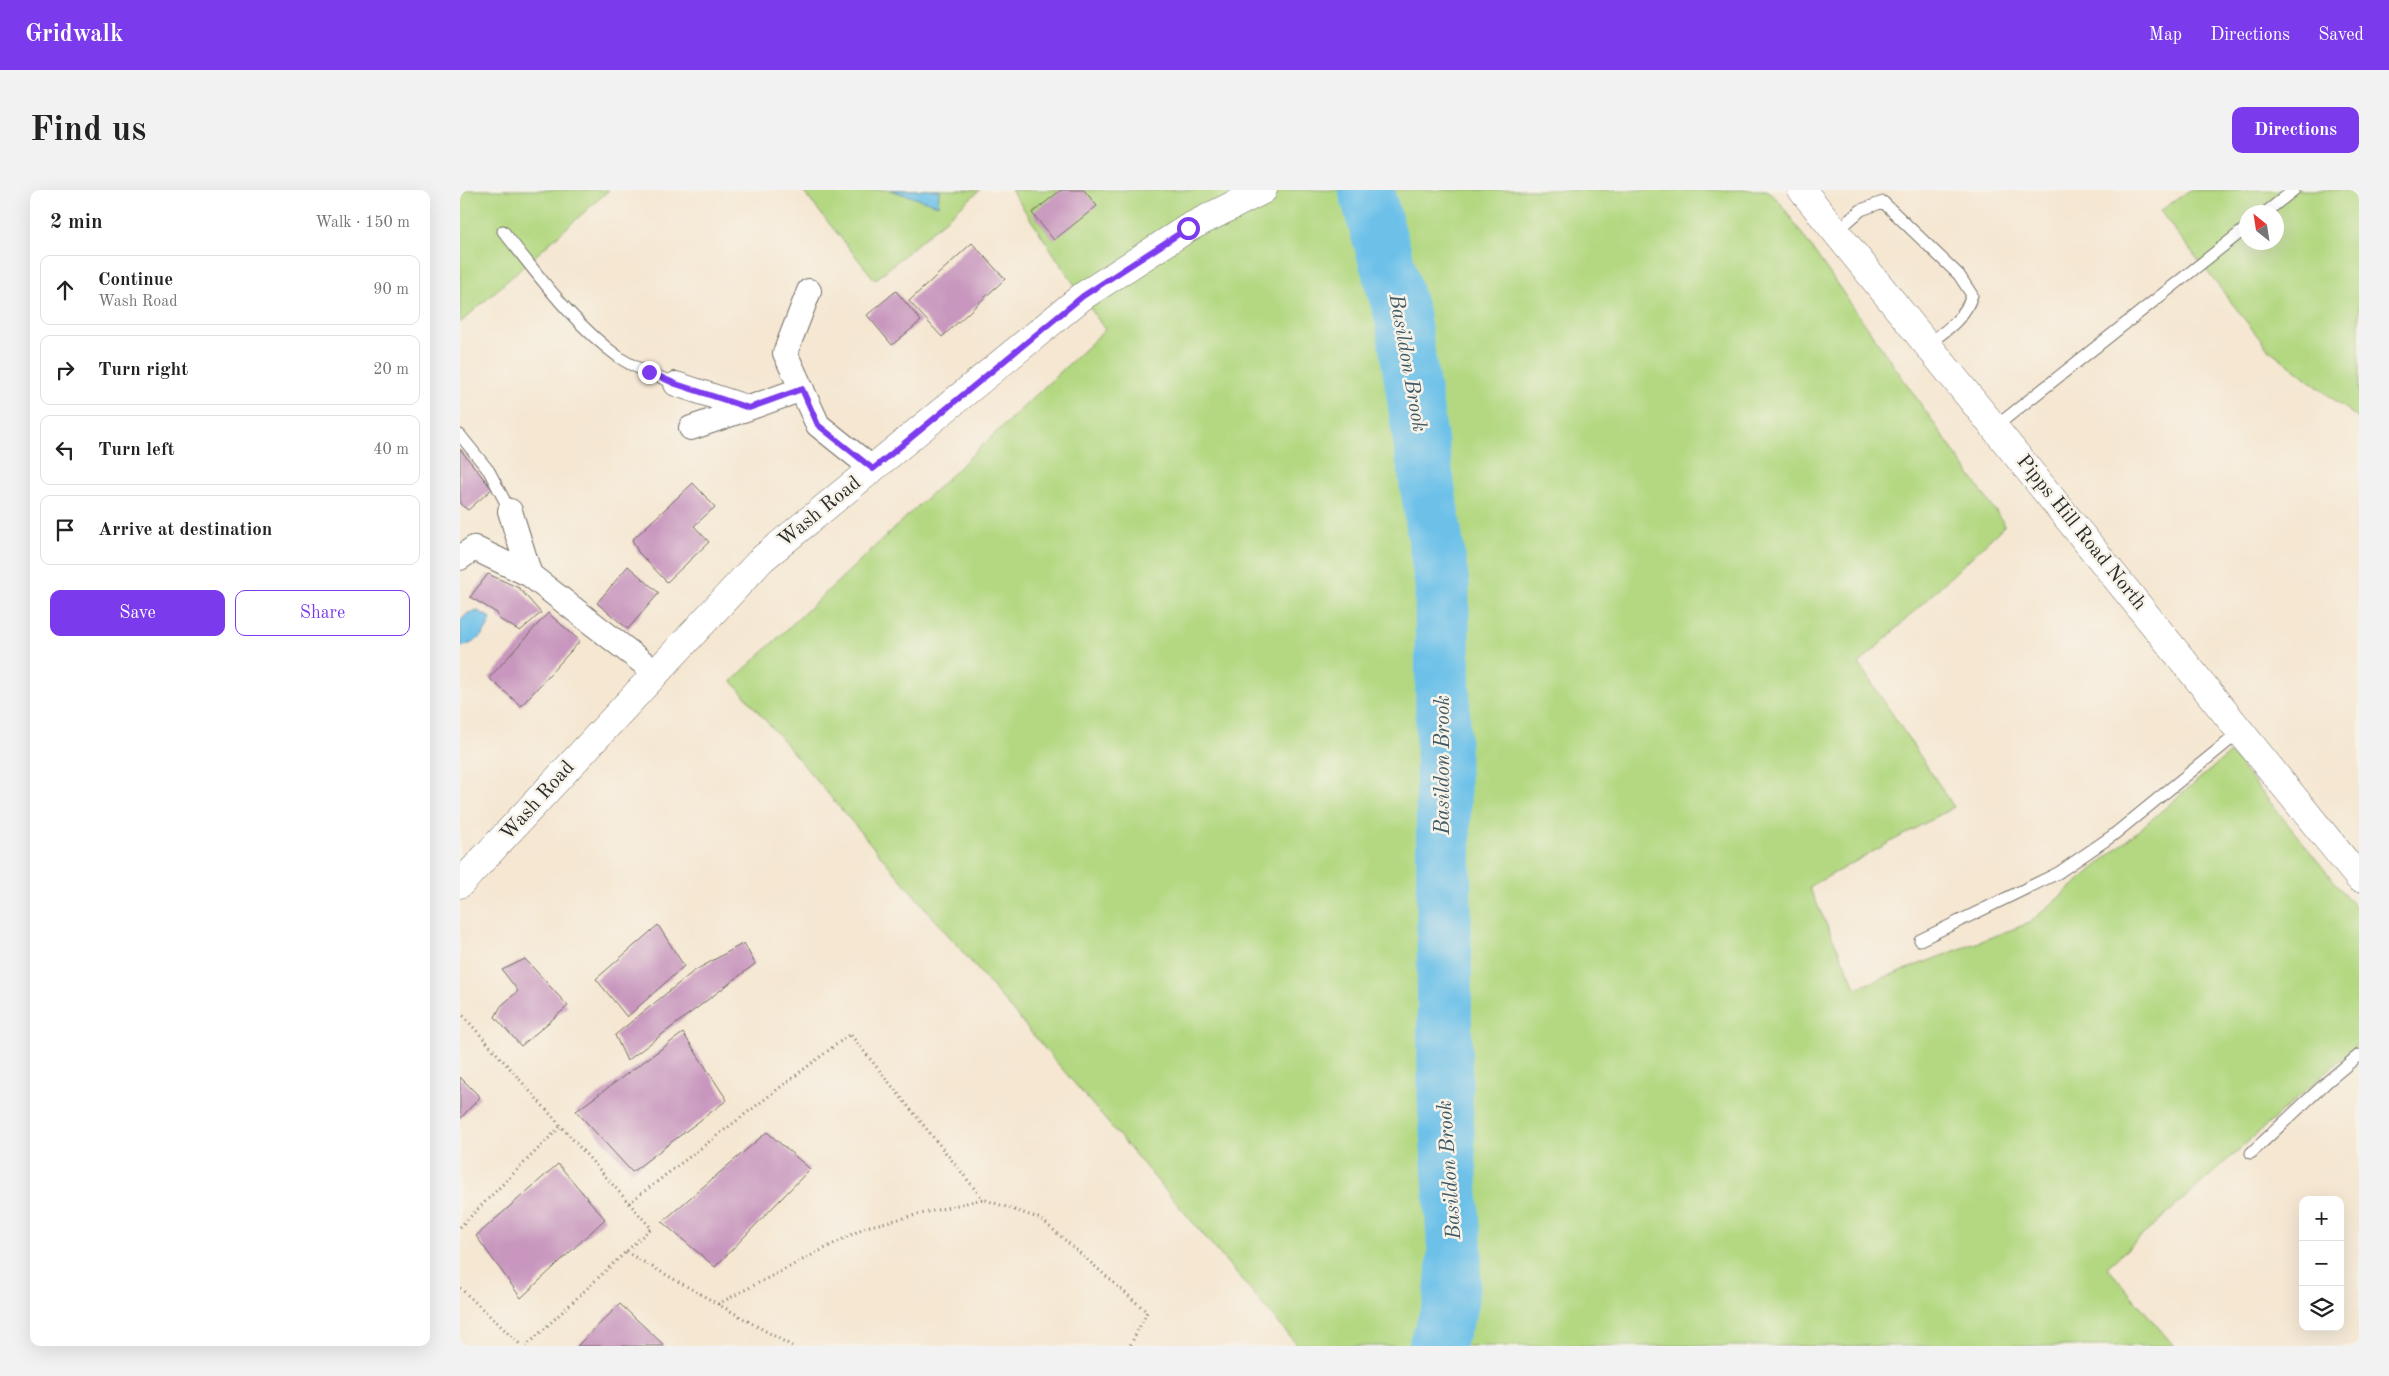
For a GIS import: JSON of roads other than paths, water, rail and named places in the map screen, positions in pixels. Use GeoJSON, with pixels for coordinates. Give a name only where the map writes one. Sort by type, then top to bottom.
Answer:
{"type":"FeatureCollection","features":[{"type":"Feature","properties":{"kind":"street","name":"Wash Road"},"geometry":{"type":"LineString","coordinates":[[460,884],[762,559],[1083,296],[1188,228],[1263,190]]}},
{"type":"Feature","properties":{"kind":"street","name":"Pipps Hill Road North"},"geometry":{"type":"LineString","coordinates":[[1802,190],[2359,878]]}},
{"type":"Feature","properties":{"kind":"street"},"geometry":{"type":"LineString","coordinates":[[809,291],[785,353],[818,425],[873,469]]}},
{"type":"Feature","properties":{"kind":"street"},"geometry":{"type":"LineString","coordinates":[[676,384],[749,408]]}},
{"type":"Feature","properties":{"kind":"street"},"geometry":{"type":"LineString","coordinates":[[691,428],[802,389]]}},
{"type":"Feature","properties":{"kind":"street"},"geometry":{"type":"LineString","coordinates":[[510,511],[530,575]]}},
{"type":"Feature","properties":{"kind":"street"},"geometry":{"type":"LineString","coordinates":[[460,558],[474,548],[530,575],[655,672]]}},
{"type":"Feature","properties":{"kind":"lane"},"geometry":{"type":"LineString","coordinates":[[2275,205],[2294,190]]}},
{"type":"Feature","properties":{"kind":"lane"},"geometry":{"type":"LineString","coordinates":[[1837,231],[1862,210],[1882,202],[1959,275],[1972,295],[1968,309],[1952,326],[1928,344]]}},
{"type":"Feature","properties":{"kind":"lane"},"geometry":{"type":"LineString","coordinates":[[503,231],[557,298],[591,334],[622,359],[676,384]]}},
{"type":"Feature","properties":{"kind":"lane"},"geometry":{"type":"LineString","coordinates":[[1995,427],[2239,234]]}},
{"type":"Feature","properties":{"kind":"lane"},"geometry":{"type":"LineString","coordinates":[[460,435],[490,471],[510,511]]}},
{"type":"Feature","properties":{"kind":"lane"},"geometry":{"type":"LineString","coordinates":[[1920,940],[2058,873],[2112,836],[2240,731]]}},
{"type":"Feature","properties":{"kind":"lane"},"geometry":{"type":"LineString","coordinates":[[2251,1153],[2328,1081],[2359,1056]]}},
{"type":"Feature","properties":{"kind":"water"},"geometry":{"type":"Polygon","coordinates":[[[890,190],[939,190],[938,205],[890,190]]]}},
{"type":"Feature","properties":{"kind":"water"},"geometry":{"type":"Polygon","coordinates":[[[478,611],[491,618],[489,623],[481,637],[461,647],[460,621],[468,613],[478,611]]]}},
{"type":"Feature","properties":{"kind":"waterway","name":"Basildon Brook"},"geometry":{"type":"LineString","coordinates":[[1366,190],[1402,316],[1442,584],[1445,1101],[1455,1255],[1450,1308],[1436,1346]]}}]}
